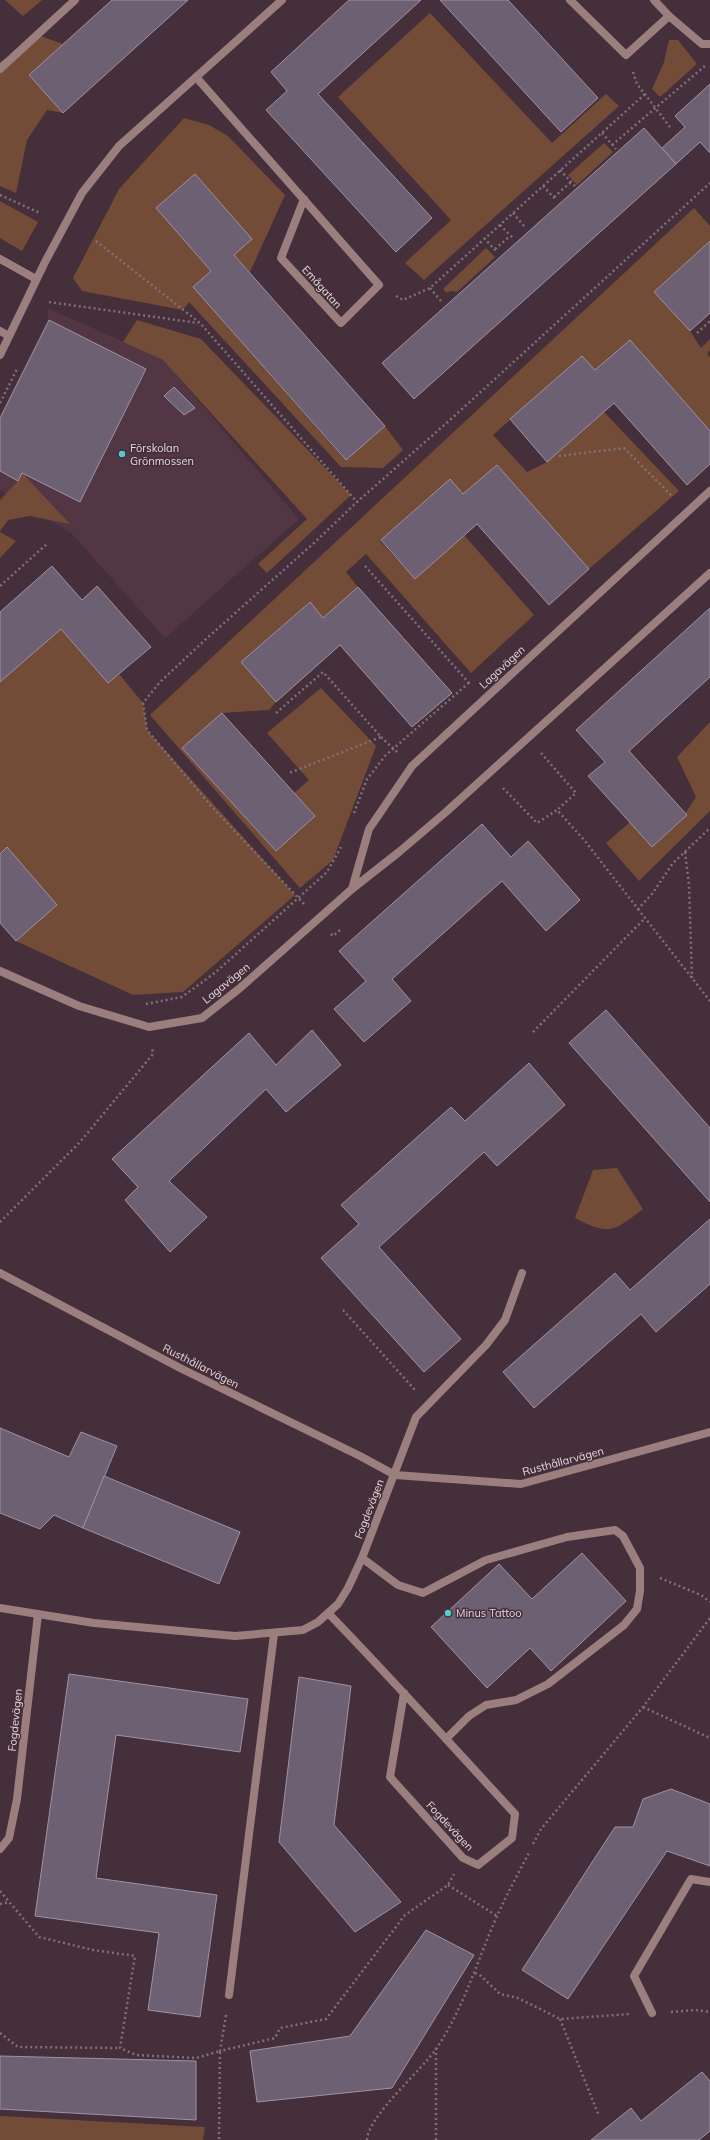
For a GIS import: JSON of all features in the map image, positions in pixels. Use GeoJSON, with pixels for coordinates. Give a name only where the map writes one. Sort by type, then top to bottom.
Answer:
{"type":"FeatureCollection","features":[{"type":"Feature","properties":{"kind":"street"},"geometry":{"type":"LineString","coordinates":[[0,69],[75,0]]}},
{"type":"Feature","properties":{"kind":"street"},"geometry":{"type":"LineString","coordinates":[[0,355],[36,279],[82,193],[119,146],[282,0]]}},
{"type":"Feature","properties":{"kind":"street"},"geometry":{"type":"LineString","coordinates":[[570,0],[626,55],[669,16]]}},
{"type":"Feature","properties":{"kind":"street"},"geometry":{"type":"LineString","coordinates":[[654,0],[669,16],[702,44],[710,44]]}},
{"type":"Feature","properties":{"kind":"street"},"geometry":{"type":"LineString","coordinates":[[196,77],[379,285]]}},
{"type":"Feature","properties":{"kind":"street","name":"Emågatan"},"geometry":{"type":"LineString","coordinates":[[304,199],[281,258],[340,323],[379,285]]}},
{"type":"Feature","properties":{"kind":"street"},"geometry":{"type":"LineString","coordinates":[[0,259],[36,279]]}},
{"type":"Feature","properties":{"kind":"street"},"geometry":{"type":"LineString","coordinates":[[0,331],[10,336]]}},
{"type":"Feature","properties":{"kind":"street","name":"Lagavägen"},"geometry":{"type":"LineString","coordinates":[[352,888],[369,829],[408,772],[483,699],[710,491]]}},
{"type":"Feature","properties":{"kind":"street","name":"Lagavägen"},"geometry":{"type":"LineString","coordinates":[[0,970],[79,1006],[149,1027],[202,1018],[240,988],[352,888],[399,852],[528,738],[710,573]]}},
{"type":"Feature","properties":{"kind":"street","name":"Rusthållarvägen"},"geometry":{"type":"LineString","coordinates":[[0,1273],[182,1369],[395,1474],[521,1484],[710,1432]]}},
{"type":"Feature","properties":{"kind":"street"},"geometry":{"type":"LineString","coordinates":[[395,1474],[416,1418],[486,1346],[505,1320],[522,1273]]}},
{"type":"Feature","properties":{"kind":"street","name":"Fogdevägen"},"geometry":{"type":"LineString","coordinates":[[0,1608],[94,1623],[235,1636],[274,1634],[303,1630],[329,1614],[348,1588],[362,1558],[395,1474]]}},
{"type":"Feature","properties":{"kind":"street"},"geometry":{"type":"LineString","coordinates":[[362,1558],[398,1586],[423,1592],[486,1560],[567,1537],[615,1530],[623,1536],[640,1568],[640,1591],[637,1609],[624,1624],[548,1684],[516,1700],[486,1705],[469,1716],[446,1739]]}},
{"type":"Feature","properties":{"kind":"street","name":"Fogdevägen"},"geometry":{"type":"LineString","coordinates":[[0,1849],[9,1838],[17,1799],[38,1614]]}},
{"type":"Feature","properties":{"kind":"street","name":"Fogdevägen"},"geometry":{"type":"LineString","coordinates":[[329,1614],[404,1693],[515,1814],[512,1838],[478,1865],[462,1858],[390,1777],[404,1693]]}},
{"type":"Feature","properties":{"kind":"street"},"geometry":{"type":"LineString","coordinates":[[229,1995],[274,1634]]}},
{"type":"Feature","properties":{"kind":"street"},"geometry":{"type":"LineString","coordinates":[[652,2013],[634,1976],[691,1880],[710,1882]]}},
{"type":"Feature","properties":{"kind":"path"},"geometry":{"type":"LineString","coordinates":[[626,55],[637,84],[670,127]]}},
{"type":"Feature","properties":{"kind":"path"},"geometry":{"type":"LineString","coordinates":[[612,145],[656,109],[707,63]]}},
{"type":"Feature","properties":{"kind":"path"},"geometry":{"type":"LineString","coordinates":[[379,285],[403,300],[430,288],[645,94]]}},
{"type":"Feature","properties":{"kind":"path"},"geometry":{"type":"LineString","coordinates":[[602,133],[616,149]]}},
{"type":"Feature","properties":{"kind":"path"},"geometry":{"type":"LineString","coordinates":[[560,170],[575,186]]}},
{"type":"Feature","properties":{"kind":"path"},"geometry":{"type":"LineString","coordinates":[[554,197],[571,182]]}},
{"type":"Feature","properties":{"kind":"path"},"geometry":{"type":"LineString","coordinates":[[317,919],[211,806],[147,730],[143,703],[166,677],[710,183]]}},
{"type":"Feature","properties":{"kind":"path"},"geometry":{"type":"LineString","coordinates":[[543,186],[556,200]]}},
{"type":"Feature","properties":{"kind":"path"},"geometry":{"type":"LineString","coordinates":[[0,195],[40,213]]}},
{"type":"Feature","properties":{"kind":"path"},"geometry":{"type":"LineString","coordinates":[[513,213],[524,226]]}},
{"type":"Feature","properties":{"kind":"path"},"geometry":{"type":"LineString","coordinates":[[500,225],[514,239]]}},
{"type":"Feature","properties":{"kind":"path"},"geometry":{"type":"LineString","coordinates":[[484,238],[496,251],[510,236]]}},
{"type":"Feature","properties":{"kind":"path"},"geometry":{"type":"LineString","coordinates":[[96,241],[200,323],[357,502]]}},
{"type":"Feature","properties":{"kind":"path"},"geometry":{"type":"LineString","coordinates":[[430,288],[441,301]]}},
{"type":"Feature","properties":{"kind":"path"},"geometry":{"type":"LineString","coordinates":[[26,299],[200,323]]}},
{"type":"Feature","properties":{"kind":"path"},"geometry":{"type":"LineString","coordinates":[[697,333],[710,321]]}},
{"type":"Feature","properties":{"kind":"path"},"geometry":{"type":"LineString","coordinates":[[559,456],[624,448],[687,512]]}},
{"type":"Feature","properties":{"kind":"path"},"geometry":{"type":"LineString","coordinates":[[0,586],[48,543]]}},
{"type":"Feature","properties":{"kind":"path"},"geometry":{"type":"LineString","coordinates":[[365,566],[483,699]]}},
{"type":"Feature","properties":{"kind":"path"},"geometry":{"type":"LineString","coordinates":[[276,713],[323,672],[381,737],[289,773]]}},
{"type":"Feature","properties":{"kind":"path"},"geometry":{"type":"LineString","coordinates":[[351,821],[366,779],[386,755],[475,678]]}},
{"type":"Feature","properties":{"kind":"path"},"geometry":{"type":"LineString","coordinates":[[490,772],[537,823],[557,810],[576,793],[528,738]]}},
{"type":"Feature","properties":{"kind":"path"},"geometry":{"type":"LineString","coordinates":[[557,810],[585,841],[710,1001]]}},
{"type":"Feature","properties":{"kind":"path"},"geometry":{"type":"LineString","coordinates":[[638,908],[652,894],[673,863],[710,828]]}},
{"type":"Feature","properties":{"kind":"path"},"geometry":{"type":"LineString","coordinates":[[140,1005],[182,997],[216,972],[327,872],[343,842]]}},
{"type":"Feature","properties":{"kind":"path"},"geometry":{"type":"LineString","coordinates":[[685,852],[689,884],[692,978]]}},
{"type":"Feature","properties":{"kind":"path"},"geometry":{"type":"LineString","coordinates":[[533,1032],[645,918]]}},
{"type":"Feature","properties":{"kind":"path"},"geometry":{"type":"LineString","coordinates":[[0,1222],[80,1142],[153,1054],[149,1027]]}},
{"type":"Feature","properties":{"kind":"path"},"geometry":{"type":"LineString","coordinates":[[343,1310],[428,1406]]}},
{"type":"Feature","properties":{"kind":"path"},"geometry":{"type":"LineString","coordinates":[[659,1577],[701,1595],[710,1602]]}},
{"type":"Feature","properties":{"kind":"path"},"geometry":{"type":"LineString","coordinates":[[367,2140],[367,2132],[393,2097],[417,2072],[436,2048],[463,2001],[497,1916],[541,1829],[643,1707],[710,1618]]}},
{"type":"Feature","properties":{"kind":"path"},"geometry":{"type":"LineString","coordinates":[[643,1707],[710,1738]]}},
{"type":"Feature","properties":{"kind":"path"},"geometry":{"type":"LineString","coordinates":[[0,2033],[18,2047],[120,2048],[136,2054],[196,2058],[275,2038],[280,2028],[326,2019],[405,1915],[448,1884],[462,1858]]}},
{"type":"Feature","properties":{"kind":"path"},"geometry":{"type":"LineString","coordinates":[[448,1884],[497,1916]]}},
{"type":"Feature","properties":{"kind":"path"},"geometry":{"type":"LineString","coordinates":[[0,1891],[39,1937],[93,1950],[135,1956],[120,2048]]}},
{"type":"Feature","properties":{"kind":"path"},"geometry":{"type":"LineString","coordinates":[[0,1904],[9,1902]]}},
{"type":"Feature","properties":{"kind":"path"},"geometry":{"type":"LineString","coordinates":[[475,1973],[500,1994],[518,1998],[560,2020],[695,2010],[710,2012]]}},
{"type":"Feature","properties":{"kind":"path"},"geometry":{"type":"LineString","coordinates":[[219,2140],[220,2051],[229,1995]]}},
{"type":"Feature","properties":{"kind":"path"},"geometry":{"type":"LineString","coordinates":[[560,2020],[598,2116]]}},
{"type":"Feature","properties":{"kind":"path"},"geometry":{"type":"LineString","coordinates":[[436,2048],[436,2140]]}},
{"type":"Feature","properties":{"kind":"shaded area"},"geometry":{"type":"Polygon","coordinates":[[[5,0],[42,0],[23,16],[5,0]]]}},
{"type":"Feature","properties":{"kind":"shaded area"},"geometry":{"type":"Polygon","coordinates":[[[430,13],[552,143],[606,94],[619,106],[424,280],[405,263],[451,220],[338,97],[430,13]]]}},
{"type":"Feature","properties":{"kind":"shaded area"},"geometry":{"type":"Polygon","coordinates":[[[35,34],[63,44],[29,75],[63,113],[47,110],[27,140],[16,193],[0,186],[0,62],[17,52],[35,34]]]}},
{"type":"Feature","properties":{"kind":"shaded area"},"geometry":{"type":"Polygon","coordinates":[[[669,40],[678,40],[697,64],[660,97],[652,89],[664,62],[669,40]]]}},
{"type":"Feature","properties":{"kind":"shaded area"},"geometry":{"type":"Polygon","coordinates":[[[184,118],[209,125],[228,136],[285,195],[250,272],[234,255],[252,239],[195,174],[156,208],[211,271],[193,287],[345,460],[385,426],[403,450],[383,468],[341,467],[189,302],[183,310],[82,291],[73,278],[119,189],[184,118]]]}},
{"type":"Feature","properties":{"kind":"shaded area"},"geometry":{"type":"Polygon","coordinates":[[[604,143],[613,152],[577,185],[568,175],[604,143]]]}},
{"type":"Feature","properties":{"kind":"shaded area"},"geometry":{"type":"Polygon","coordinates":[[[0,201],[38,222],[22,251],[0,238],[0,201]]]}},
{"type":"Feature","properties":{"kind":"shaded area"},"geometry":{"type":"Polygon","coordinates":[[[694,208],[710,226],[710,241],[654,292],[690,331],[701,348],[710,339],[710,350],[707,354],[710,357],[710,431],[630,340],[595,370],[582,356],[493,435],[527,472],[547,462],[604,412],[679,491],[589,569],[497,465],[463,494],[450,479],[380,541],[415,579],[464,535],[534,615],[471,673],[366,554],[346,572],[358,587],[323,618],[309,602],[241,662],[276,702],[269,710],[222,713],[182,748],[276,851],[315,816],[294,793],[309,780],[267,733],[321,688],[376,746],[333,860],[300,888],[150,715],[694,208]]]}},
{"type":"Feature","properties":{"kind":"shaded area"},"geometry":{"type":"Polygon","coordinates":[[[486,248],[495,257],[457,292],[450,291],[447,293],[443,289],[486,248]]]}},
{"type":"Feature","properties":{"kind":"shaded area","name":"Förskolan Grönmossen"},"geometry":{"type":"Polygon","coordinates":[[[47,308],[163,359],[299,519],[165,638],[71,533],[0,490],[0,418],[49,320],[47,308]]]}},
{"type":"Feature","properties":{"kind":"shaded area"},"geometry":{"type":"Polygon","coordinates":[[[137,320],[201,339],[351,495],[267,573],[258,564],[307,519],[163,360],[123,342],[137,320]]]}},
{"type":"Feature","properties":{"kind":"shaded area"},"geometry":{"type":"Polygon","coordinates":[[[22,473],[70,524],[30,516],[8,520],[0,531],[0,500],[18,481],[22,473]]]}},
{"type":"Feature","properties":{"kind":"shaded area"},"geometry":{"type":"Polygon","coordinates":[[[0,532],[16,541],[0,558],[0,532]]]}},
{"type":"Feature","properties":{"kind":"shaded area"},"geometry":{"type":"Polygon","coordinates":[[[61,629],[108,683],[119,674],[143,703],[147,730],[295,895],[183,992],[133,995],[16,941],[57,905],[7,848],[0,854],[0,682],[61,629]]]}},
{"type":"Feature","properties":{"kind":"shaded area"},"geometry":{"type":"Polygon","coordinates":[[[710,722],[710,811],[639,881],[606,843],[630,822],[652,847],[681,820],[696,797],[677,757],[710,722]]]}},
{"type":"Feature","properties":{"kind":"shaded area"},"geometry":{"type":"Polygon","coordinates":[[[617,1168],[643,1209],[625,1223],[611,1229],[596,1227],[575,1218],[593,1170],[617,1168]]]}},
{"type":"Feature","properties":{"kind":"shaded area"},"geometry":{"type":"Polygon","coordinates":[[[0,2116],[205,2127],[203,2140],[0,2140],[0,2116]]]}},
{"type":"Feature","properties":{"kind":"building"},"geometry":{"type":"Polygon","coordinates":[[[112,0],[188,0],[63,113],[29,75],[112,0]]]}},
{"type":"Feature","properties":{"kind":"building"},"geometry":{"type":"Polygon","coordinates":[[[349,0],[421,0],[318,94],[432,218],[396,252],[266,110],[287,91],[271,72],[349,0]]]}},
{"type":"Feature","properties":{"kind":"building"},"geometry":{"type":"Polygon","coordinates":[[[440,0],[508,0],[598,98],[561,132],[440,0]]]}},
{"type":"Feature","properties":{"kind":"building"},"geometry":{"type":"Polygon","coordinates":[[[710,84],[710,153],[700,142],[676,164],[662,148],[685,127],[675,116],[710,84]]]}},
{"type":"Feature","properties":{"kind":"building"},"geometry":{"type":"Polygon","coordinates":[[[644,128],[676,164],[414,399],[382,363],[644,128]]]}},
{"type":"Feature","properties":{"kind":"building"},"geometry":{"type":"Polygon","coordinates":[[[195,174],[252,239],[234,255],[385,426],[346,460],[193,287],[211,271],[156,208],[195,174]]]}},
{"type":"Feature","properties":{"kind":"building"},"geometry":{"type":"Polygon","coordinates":[[[710,241],[710,313],[690,331],[654,292],[710,241]]]}},
{"type":"Feature","properties":{"kind":"building"},"geometry":{"type":"Polygon","coordinates":[[[49,320],[146,369],[80,502],[22,473],[18,481],[0,471],[0,418],[49,320]]]}},
{"type":"Feature","properties":{"kind":"building"},"geometry":{"type":"Polygon","coordinates":[[[630,340],[710,431],[710,464],[687,485],[614,403],[547,462],[510,419],[582,356],[595,370],[630,340]]]}},
{"type":"Feature","properties":{"kind":"building"},"geometry":{"type":"Polygon","coordinates":[[[174,387],[195,408],[184,415],[164,396],[174,387]]]}},
{"type":"Feature","properties":{"kind":"building"},"geometry":{"type":"Polygon","coordinates":[[[497,465],[589,569],[549,605],[477,524],[415,579],[381,540],[450,479],[463,494],[497,465]]]}},
{"type":"Feature","properties":{"kind":"building"},"geometry":{"type":"Polygon","coordinates":[[[52,566],[82,600],[97,586],[151,647],[108,683],[61,629],[0,682],[0,612],[52,566]]]}},
{"type":"Feature","properties":{"kind":"building"},"geometry":{"type":"Polygon","coordinates":[[[358,587],[452,693],[412,727],[340,645],[276,702],[241,662],[310,602],[323,618],[358,587]]]}},
{"type":"Feature","properties":{"kind":"building"},"geometry":{"type":"Polygon","coordinates":[[[710,608],[710,677],[629,751],[687,815],[652,847],[588,776],[605,762],[576,730],[710,608]]]}},
{"type":"Feature","properties":{"kind":"building"},"geometry":{"type":"Polygon","coordinates":[[[222,713],[315,816],[276,851],[182,748],[222,713]]]}},
{"type":"Feature","properties":{"kind":"building"},"geometry":{"type":"Polygon","coordinates":[[[482,824],[511,857],[528,841],[580,900],[546,931],[502,881],[392,979],[411,1001],[364,1042],[334,1009],[366,981],[339,951],[482,824]]]}},
{"type":"Feature","properties":{"kind":"building"},"geometry":{"type":"Polygon","coordinates":[[[7,847],[57,905],[16,941],[0,923],[0,854],[7,847]]]}},
{"type":"Feature","properties":{"kind":"building"},"geometry":{"type":"Polygon","coordinates":[[[606,1010],[710,1128],[710,1202],[569,1043],[606,1010]]]}},
{"type":"Feature","properties":{"kind":"building"},"geometry":{"type":"Polygon","coordinates":[[[312,1030],[341,1065],[286,1112],[266,1089],[169,1181],[207,1217],[170,1252],[125,1200],[138,1187],[112,1159],[249,1033],[276,1065],[312,1030]]]}},
{"type":"Feature","properties":{"kind":"building"},"geometry":{"type":"Polygon","coordinates":[[[529,1063],[565,1105],[497,1166],[484,1152],[379,1247],[461,1339],[424,1372],[321,1258],[359,1224],[341,1205],[451,1107],[465,1121],[529,1063]]]}},
{"type":"Feature","properties":{"kind":"building"},"geometry":{"type":"Polygon","coordinates":[[[710,1219],[710,1284],[656,1332],[641,1314],[534,1408],[503,1372],[615,1273],[630,1290],[710,1219]]]}},
{"type":"Feature","properties":{"kind":"building"},"geometry":{"type":"Polygon","coordinates":[[[0,1428],[69,1457],[81,1432],[117,1446],[83,1528],[54,1515],[40,1529],[0,1513],[0,1428]]]}},
{"type":"Feature","properties":{"kind":"building"},"geometry":{"type":"Polygon","coordinates":[[[104,1476],[240,1532],[219,1584],[83,1528],[104,1476]]]}},
{"type":"Feature","properties":{"kind":"building"},"geometry":{"type":"Polygon","coordinates":[[[582,1553],[626,1601],[551,1671],[530,1648],[487,1688],[431,1627],[499,1564],[532,1599],[582,1553]]]}},
{"type":"Feature","properties":{"kind":"building"},"geometry":{"type":"Polygon","coordinates":[[[69,1674],[248,1699],[240,1752],[116,1735],[96,1878],[217,1895],[200,2017],[148,2010],[159,1933],[35,1916],[69,1674]]]}},
{"type":"Feature","properties":{"kind":"building"},"geometry":{"type":"Polygon","coordinates":[[[299,1677],[351,1686],[334,1825],[401,1902],[355,1932],[279,1842],[299,1677]]]}},
{"type":"Feature","properties":{"kind":"building"},"geometry":{"type":"Polygon","coordinates":[[[671,1789],[710,1804],[710,1866],[667,1851],[568,1999],[522,1970],[615,1827],[633,1827],[643,1799],[671,1789]]]}},
{"type":"Feature","properties":{"kind":"building"},"geometry":{"type":"Polygon","coordinates":[[[426,1930],[474,1955],[392,2088],[257,2102],[250,2051],[350,2036],[426,1930]]]}},
{"type":"Feature","properties":{"kind":"building"},"geometry":{"type":"Polygon","coordinates":[[[0,2056],[196,2061],[196,2120],[0,2109],[0,2056]]]}},
{"type":"Feature","properties":{"kind":"building"},"geometry":{"type":"Polygon","coordinates":[[[702,2072],[710,2081],[710,2131],[699,2140],[591,2140],[631,2108],[641,2121],[702,2072]]]}},
{"type":"Feature","properties":{"kind":"place","name":"Förskolan Grönmossen"},"geometry":{"type":"Point","coordinates":[122,454]}},
{"type":"Feature","properties":{"kind":"place","name":"Minus Tattoo"},"geometry":{"type":"Point","coordinates":[448,1613]}}]}
